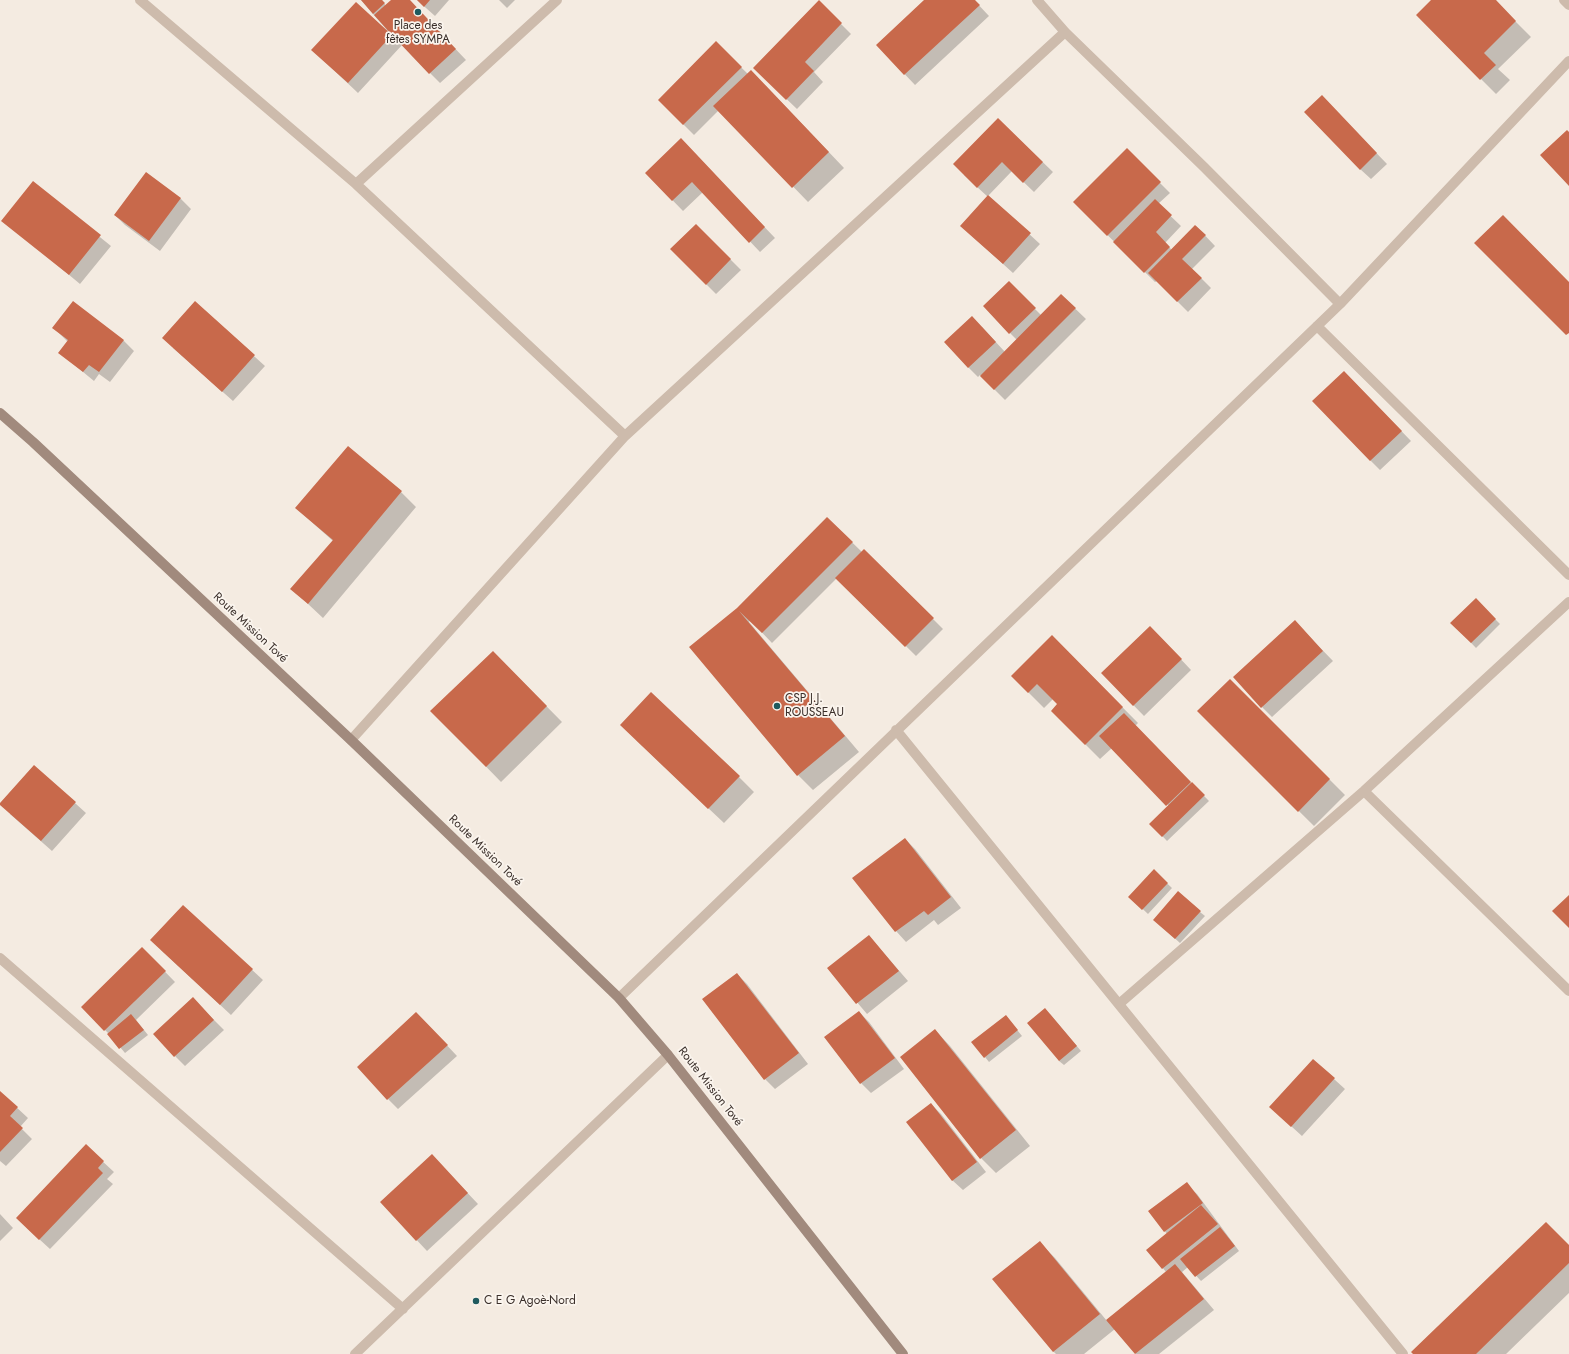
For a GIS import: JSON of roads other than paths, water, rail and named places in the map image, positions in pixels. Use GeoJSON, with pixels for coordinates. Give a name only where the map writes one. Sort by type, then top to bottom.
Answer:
{"type":"FeatureCollection","features":[{"type":"Feature","properties":{"kind":"street"},"geometry":{"type":"LineString","coordinates":[[140,0],[356,184],[625,436]]}},
{"type":"Feature","properties":{"kind":"street"},"geometry":{"type":"LineString","coordinates":[[356,184],[557,0]]}},
{"type":"Feature","properties":{"kind":"street"},"geometry":{"type":"LineString","coordinates":[[1037,0],[1066,32],[1204,167],[1340,304]]}},
{"type":"Feature","properties":{"kind":"street"},"geometry":{"type":"LineString","coordinates":[[1564,0],[1569,5]]}},
{"type":"Feature","properties":{"kind":"street"},"geometry":{"type":"LineString","coordinates":[[351,740],[625,436],[1066,32]]}},
{"type":"Feature","properties":{"kind":"street"},"geometry":{"type":"LineString","coordinates":[[619,998],[1340,304],[1569,61]]}},
{"type":"Feature","properties":{"kind":"street"},"geometry":{"type":"LineString","coordinates":[[1317,326],[1569,575]]}},
{"type":"Feature","properties":{"kind":"street","name":"Route Mission Tové"},"geometry":{"type":"LineString","coordinates":[[0,413],[39,447],[351,740],[619,998],[668,1055],[903,1354]]}},
{"type":"Feature","properties":{"kind":"street"},"geometry":{"type":"LineString","coordinates":[[1118,1004],[1364,791],[1569,602]]}},
{"type":"Feature","properties":{"kind":"street"},"geometry":{"type":"LineString","coordinates":[[896,730],[1403,1354]]}},
{"type":"Feature","properties":{"kind":"street"},"geometry":{"type":"LineString","coordinates":[[1364,791],[1569,991]]}},
{"type":"Feature","properties":{"kind":"street"},"geometry":{"type":"LineString","coordinates":[[0,958],[403,1309]]}},
{"type":"Feature","properties":{"kind":"street"},"geometry":{"type":"LineString","coordinates":[[355,1354],[668,1055]]}},
{"type":"Feature","properties":{"kind":"place","name":"Place des fêtes SYMPA"},"geometry":{"type":"Point","coordinates":[418,12]}},
{"type":"Feature","properties":{"kind":"place","name":"CSP J.J. ROUSSEAU"},"geometry":{"type":"Point","coordinates":[777,706]}},
{"type":"Feature","properties":{"kind":"place","name":"C E G Agoè-Nord"},"geometry":{"type":"Point","coordinates":[476,1301]}}]}
